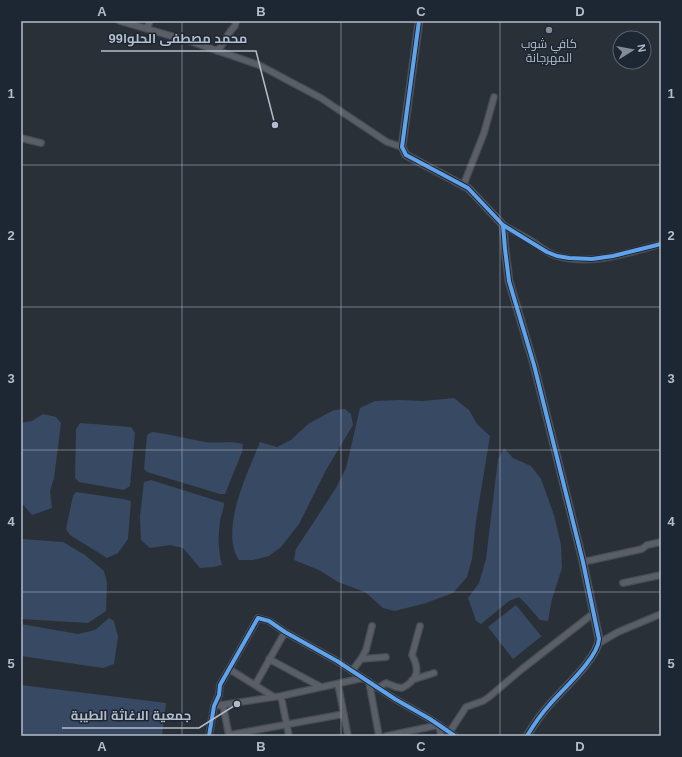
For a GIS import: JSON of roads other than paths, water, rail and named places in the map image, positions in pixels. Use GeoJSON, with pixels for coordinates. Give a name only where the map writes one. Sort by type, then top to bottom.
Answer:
{"type":"FeatureCollection","features":[{"type":"Feature","properties":{"kind":"street"},"geometry":{"type":"LineString","coordinates":[[120,21],[192,42],[248,61],[321,98],[387,142],[402,147]]}},
{"type":"Feature","properties":{"kind":"street"},"geometry":{"type":"LineString","coordinates":[[147,29],[150,21]]}},
{"type":"Feature","properties":{"kind":"street"},"geometry":{"type":"LineString","coordinates":[[218,51],[235,26],[236,21]]}},
{"type":"Feature","properties":{"kind":"street"},"geometry":{"type":"LineString","coordinates":[[419,21],[402,147],[406,156],[468,188],[504,225],[547,252],[557,256],[592,259],[613,256],[661,244]]}},
{"type":"Feature","properties":{"kind":"street"},"geometry":{"type":"LineString","coordinates":[[463,186],[484,133],[494,97]]}},
{"type":"Feature","properties":{"kind":"street"},"geometry":{"type":"LineString","coordinates":[[21,138],[41,143]]}},
{"type":"Feature","properties":{"kind":"street"},"geometry":{"type":"LineString","coordinates":[[504,225],[509,281],[534,365],[583,562],[599,643],[597,649],[567,687],[542,714],[528,736]]}},
{"type":"Feature","properties":{"kind":"street"},"geometry":{"type":"LineString","coordinates":[[583,562],[642,549],[647,545],[661,542]]}},
{"type":"Feature","properties":{"kind":"street"},"geometry":{"type":"LineString","coordinates":[[623,583],[661,574]]}},
{"type":"Feature","properties":{"kind":"street"},"geometry":{"type":"LineString","coordinates":[[208,736],[214,706],[219,695],[220,685],[258,618],[269,621],[452,734],[466,707],[483,701],[489,697],[562,635],[594,614]]}},
{"type":"Feature","properties":{"kind":"street"},"geometry":{"type":"LineString","coordinates":[[599,643],[618,632],[661,614]]}},
{"type":"Feature","properties":{"kind":"street"},"geometry":{"type":"LineString","coordinates":[[352,671],[366,650],[372,626]]}},
{"type":"Feature","properties":{"kind":"street"},"geometry":{"type":"LineString","coordinates":[[378,688],[386,683],[402,688],[412,680],[417,673],[417,664],[412,655],[420,626]]}},
{"type":"Feature","properties":{"kind":"street"},"geometry":{"type":"LineString","coordinates":[[255,685],[285,632]]}},
{"type":"Feature","properties":{"kind":"street"},"geometry":{"type":"LineString","coordinates":[[361,659],[386,657]]}},
{"type":"Feature","properties":{"kind":"street"},"geometry":{"type":"LineString","coordinates":[[269,659],[321,688]]}},
{"type":"Feature","properties":{"kind":"street"},"geometry":{"type":"LineString","coordinates":[[229,668],[274,697]]}},
{"type":"Feature","properties":{"kind":"street"},"geometry":{"type":"LineString","coordinates":[[412,680],[434,673]]}},
{"type":"Feature","properties":{"kind":"street"},"geometry":{"type":"LineString","coordinates":[[214,706],[281,696],[363,678]]}},
{"type":"Feature","properties":{"kind":"street"},"geometry":{"type":"LineString","coordinates":[[369,682],[379,736]]}},
{"type":"Feature","properties":{"kind":"street"},"geometry":{"type":"LineString","coordinates":[[338,684],[348,736]]}},
{"type":"Feature","properties":{"kind":"street"},"geometry":{"type":"LineString","coordinates":[[281,696],[289,736]]}},
{"type":"Feature","properties":{"kind":"street"},"geometry":{"type":"LineString","coordinates":[[223,705],[229,736],[344,714]]}},
{"type":"Feature","properties":{"kind":"street"},"geometry":{"type":"LineString","coordinates":[[386,736],[439,725]]}},
{"type":"Feature","properties":{"kind":"street"},"geometry":{"type":"LineString","coordinates":[[439,725],[441,736]]}},
{"type":"Feature","properties":{"kind":"water"},"geometry":{"type":"Polygon","coordinates":[[[454,398],[469,410],[477,424],[490,436],[476,521],[472,559],[467,577],[453,593],[426,603],[395,611],[383,608],[365,592],[338,582],[319,570],[294,560],[296,549],[336,488],[346,468],[360,408],[375,401],[423,401],[454,398]]]}},
{"type":"Feature","properties":{"kind":"water"},"geometry":{"type":"Polygon","coordinates":[[[345,409],[351,414],[353,425],[326,470],[299,524],[281,547],[269,556],[253,560],[239,560],[234,548],[232,533],[234,517],[243,485],[260,442],[277,447],[291,440],[308,424],[334,410],[345,409]]]}},
{"type":"Feature","properties":{"kind":"water"},"geometry":{"type":"Polygon","coordinates":[[[43,414],[56,417],[61,423],[54,478],[50,491],[52,508],[32,515],[21,502],[21,423],[32,421],[43,414]]]}},
{"type":"Feature","properties":{"kind":"water"},"geometry":{"type":"Polygon","coordinates":[[[80,423],[131,427],[135,433],[130,486],[124,490],[79,482],[75,478],[76,429],[80,423]]]}},
{"type":"Feature","properties":{"kind":"water"},"geometry":{"type":"Polygon","coordinates":[[[152,432],[205,442],[234,442],[243,444],[242,452],[225,494],[220,494],[147,472],[144,469],[147,435],[152,432]]]}},
{"type":"Feature","properties":{"kind":"water"},"geometry":{"type":"Polygon","coordinates":[[[504,448],[513,458],[531,466],[541,479],[554,515],[561,545],[562,568],[552,599],[548,621],[540,620],[519,597],[509,601],[481,624],[476,621],[468,598],[479,583],[486,559],[498,459],[504,448]]]}},
{"type":"Feature","properties":{"kind":"water"},"geometry":{"type":"Polygon","coordinates":[[[151,480],[224,503],[220,521],[219,538],[222,565],[200,568],[183,548],[170,545],[150,548],[141,540],[140,516],[144,482],[151,480]]]}},
{"type":"Feature","properties":{"kind":"water"},"geometry":{"type":"Polygon","coordinates":[[[76,492],[131,501],[128,539],[118,553],[107,558],[70,535],[66,529],[73,496],[76,492]]]}},
{"type":"Feature","properties":{"kind":"water"},"geometry":{"type":"Polygon","coordinates":[[[21,539],[63,542],[85,555],[104,571],[107,583],[106,611],[88,623],[21,619],[21,539]]]}},
{"type":"Feature","properties":{"kind":"water"},"geometry":{"type":"Polygon","coordinates":[[[516,605],[541,636],[543,635],[513,659],[488,627],[516,605]]]}},
{"type":"Feature","properties":{"kind":"water"},"geometry":{"type":"Polygon","coordinates":[[[109,618],[114,621],[118,637],[114,664],[103,668],[21,656],[21,624],[78,634],[95,630],[109,618]]]}},
{"type":"Feature","properties":{"kind":"water"},"geometry":{"type":"Polygon","coordinates":[[[21,685],[166,703],[162,736],[21,736],[21,685]]]}},
{"type":"Feature","properties":{"kind":"place","name":"كافي شوب المهرجانة"},"geometry":{"type":"Point","coordinates":[549,30]}},
{"type":"Feature","properties":{"kind":"place","name":"محمد مصطفى الحلوا99"},"geometry":{"type":"Point","coordinates":[275,125]}},
{"type":"Feature","properties":{"kind":"place","name":"جمعية الاغاثة الطيبة"},"geometry":{"type":"Point","coordinates":[237,704]}}]}
